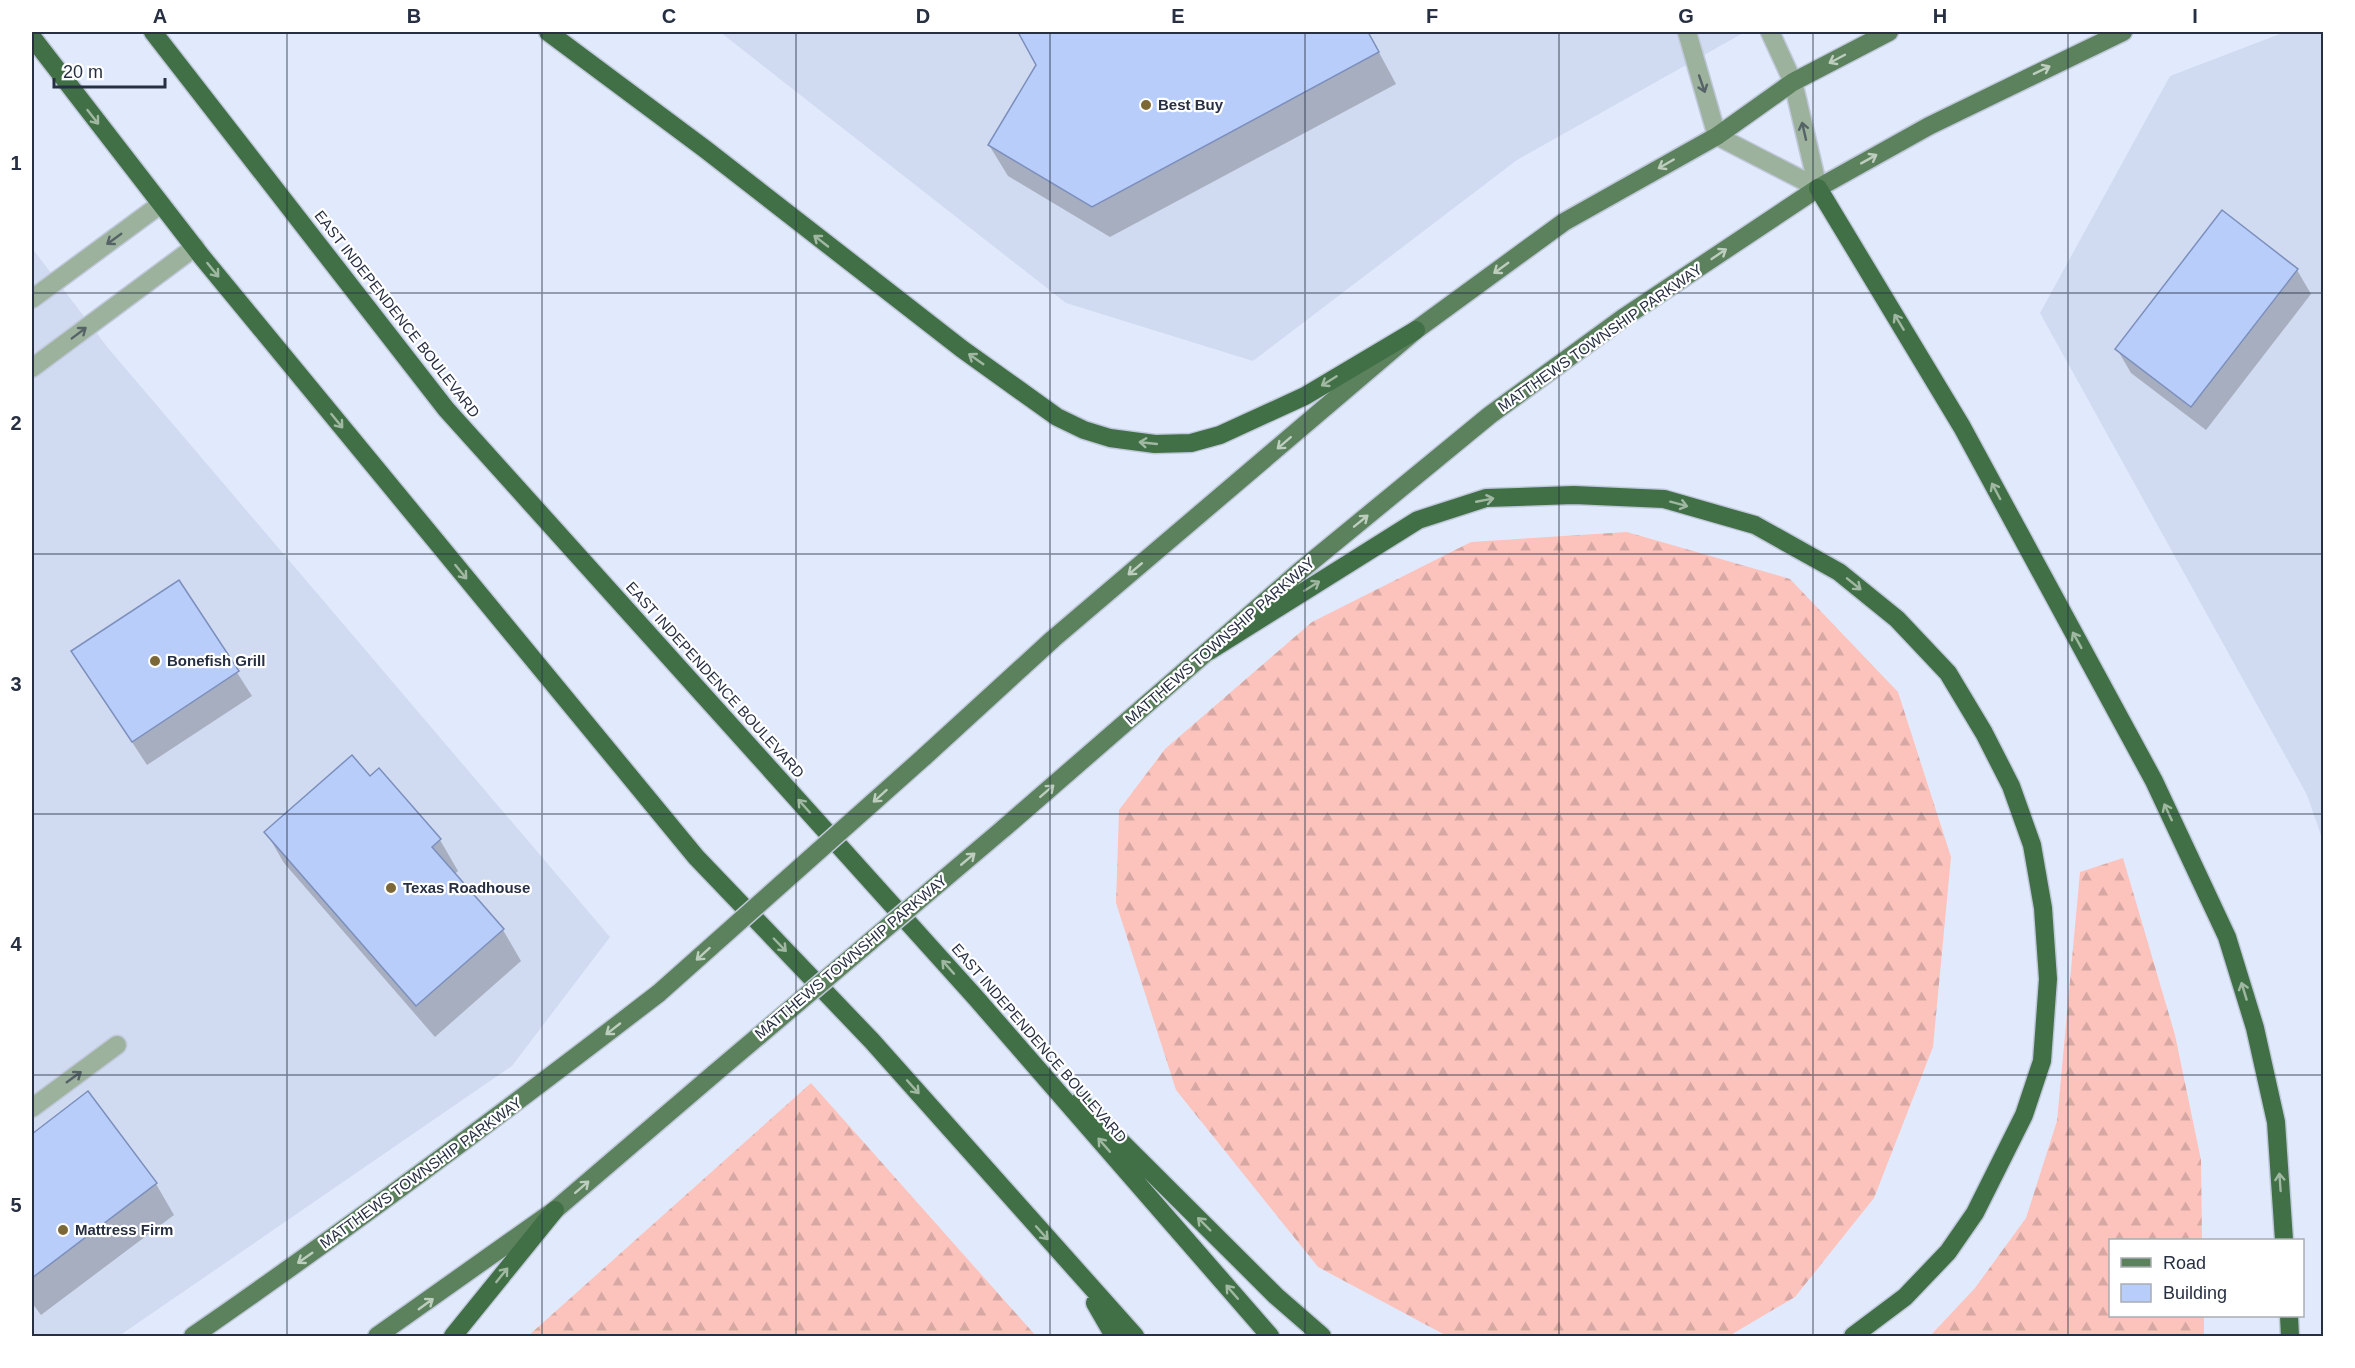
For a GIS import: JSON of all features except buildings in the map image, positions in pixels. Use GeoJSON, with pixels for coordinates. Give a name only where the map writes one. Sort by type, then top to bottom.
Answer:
{"type":"FeatureCollection","features":[{"type":"Feature","properties":{"kind":"highway","name":"EAST INDEPENDENCE BOULEVARD"},"geometry":{"type":"LineString","coordinates":[[153,32],[446,409],[976,998],[1270,1336]]}},
{"type":"Feature","properties":{"kind":"highway"},"geometry":{"type":"LineString","coordinates":[[548,32],[705,149],[962,349],[1057,417],[1084,430],[1110,438],[1155,444],[1191,443],[1220,435],[1305,396],[1416,330]]}},
{"type":"Feature","properties":{"kind":"highway"},"geometry":{"type":"LineString","coordinates":[[32,37],[195,247],[696,857],[872,1041],[1135,1336]]}},
{"type":"Feature","properties":{"kind":"highway"},"geometry":{"type":"LineString","coordinates":[[1818,188],[1962,427],[2154,781],[2227,937],[2255,1028],[2276,1122],[2284,1239]]}},
{"type":"Feature","properties":{"kind":"highway"},"geometry":{"type":"LineString","coordinates":[[1209,651],[1418,520],[1486,498],[1574,495],[1664,500],[1755,525],[1839,572],[1897,619],[1948,673],[1984,733],[2011,786],[2032,845],[2043,908],[2048,979],[2042,1061],[2024,1115],[1975,1213],[1948,1252],[1905,1297],[1853,1336]]}},
{"type":"Feature","properties":{"kind":"highway"},"geometry":{"type":"LineString","coordinates":[[976,998],[1276,1296],[1322,1336]]}},
{"type":"Feature","properties":{"kind":"highway"},"geometry":{"type":"LineString","coordinates":[[453,1336],[555,1210]]}},
{"type":"Feature","properties":{"kind":"highway"},"geometry":{"type":"LineString","coordinates":[[1077,1273],[1114,1336]]}},
{"type":"Feature","properties":{"kind":"highway"},"geometry":{"type":"LineString","coordinates":[[2289,1317],[2290,1336]]}},
{"type":"Feature","properties":{"kind":"main road","name":"MATTHEWS TOWNSHIP PARKWAY"},"geometry":{"type":"LineString","coordinates":[[193,1336],[350,1227],[493,1122],[659,993],[1053,639],[1416,330],[1564,222],[1717,136],[1793,82],[1889,32]]}},
{"type":"Feature","properties":{"kind":"main road"},"geometry":{"type":"LineString","coordinates":[[2094,44],[2109,32]]}},
{"type":"Feature","properties":{"kind":"main road","name":"MATTHEWS TOWNSHIP PARKWAY"},"geometry":{"type":"LineString","coordinates":[[377,1336],[555,1210],[1003,829],[1300,571],[1490,415],[1623,318],[1818,188],[1929,126],[2094,44],[2123,32]]}},
{"type":"Feature","properties":{"kind":"lane"},"geometry":{"type":"LineString","coordinates":[[1687,32],[1717,136],[1818,188]]}},
{"type":"Feature","properties":{"kind":"lane"},"geometry":{"type":"LineString","coordinates":[[1770,32],[1793,82],[1818,188]]}},
{"type":"Feature","properties":{"kind":"lane"},"geometry":{"type":"LineString","coordinates":[[32,299],[161,204]]}},
{"type":"Feature","properties":{"kind":"lane"},"geometry":{"type":"LineString","coordinates":[[32,368],[195,247]]}},
{"type":"Feature","properties":{"kind":"lane"},"geometry":{"type":"LineString","coordinates":[[32,1108],[117,1045]]}},
{"type":"Feature","properties":{"kind":"shaded area"},"geometry":{"type":"Polygon","coordinates":[[[720,32],[1745,32],[1517,160],[1253,361],[1066,303],[720,32]]]}},
{"type":"Feature","properties":{"kind":"shaded area"},"geometry":{"type":"Polygon","coordinates":[[[2285,32],[2323,32],[2323,841],[2307,795],[2040,313],[2170,76],[2285,32]]]}},
{"type":"Feature","properties":{"kind":"shaded area"},"geometry":{"type":"Polygon","coordinates":[[[32,248],[108,348],[610,937],[512,1066],[119,1336],[32,1336],[32,248]]]}},
{"type":"Feature","properties":{"kind":"green space"},"geometry":{"type":"Polygon","coordinates":[[[1627,532],[1790,579],[1898,692],[1951,857],[1933,1047],[1874,1198],[1795,1297],[1729,1336],[1447,1336],[1318,1267],[1176,1090],[1116,903],[1119,810],[1165,749],[1312,622],[1471,542],[1627,532]]]}},
{"type":"Feature","properties":{"kind":"green space"},"geometry":{"type":"Polygon","coordinates":[[[2123,858],[2175,1035],[2201,1160],[2202,1239],[2109,1239],[2109,1317],[2204,1317],[2204,1336],[1930,1336],[1975,1288],[2026,1218],[2057,1121],[2080,872],[2123,858]]]}},
{"type":"Feature","properties":{"kind":"green space"},"geometry":{"type":"Polygon","coordinates":[[[811,1083],[1036,1336],[528,1336],[811,1083]]]}},
{"type":"Feature","properties":{"kind":"place","name":"Best Buy"},"geometry":{"type":"Point","coordinates":[1146,105]}},
{"type":"Feature","properties":{"kind":"place","name":"Bonefish Grill"},"geometry":{"type":"Point","coordinates":[155,661]}},
{"type":"Feature","properties":{"kind":"place","name":"Texas Roadhouse"},"geometry":{"type":"Point","coordinates":[391,888]}},
{"type":"Feature","properties":{"kind":"place","name":"Mattress Firm"},"geometry":{"type":"Point","coordinates":[63,1230]}}]}
